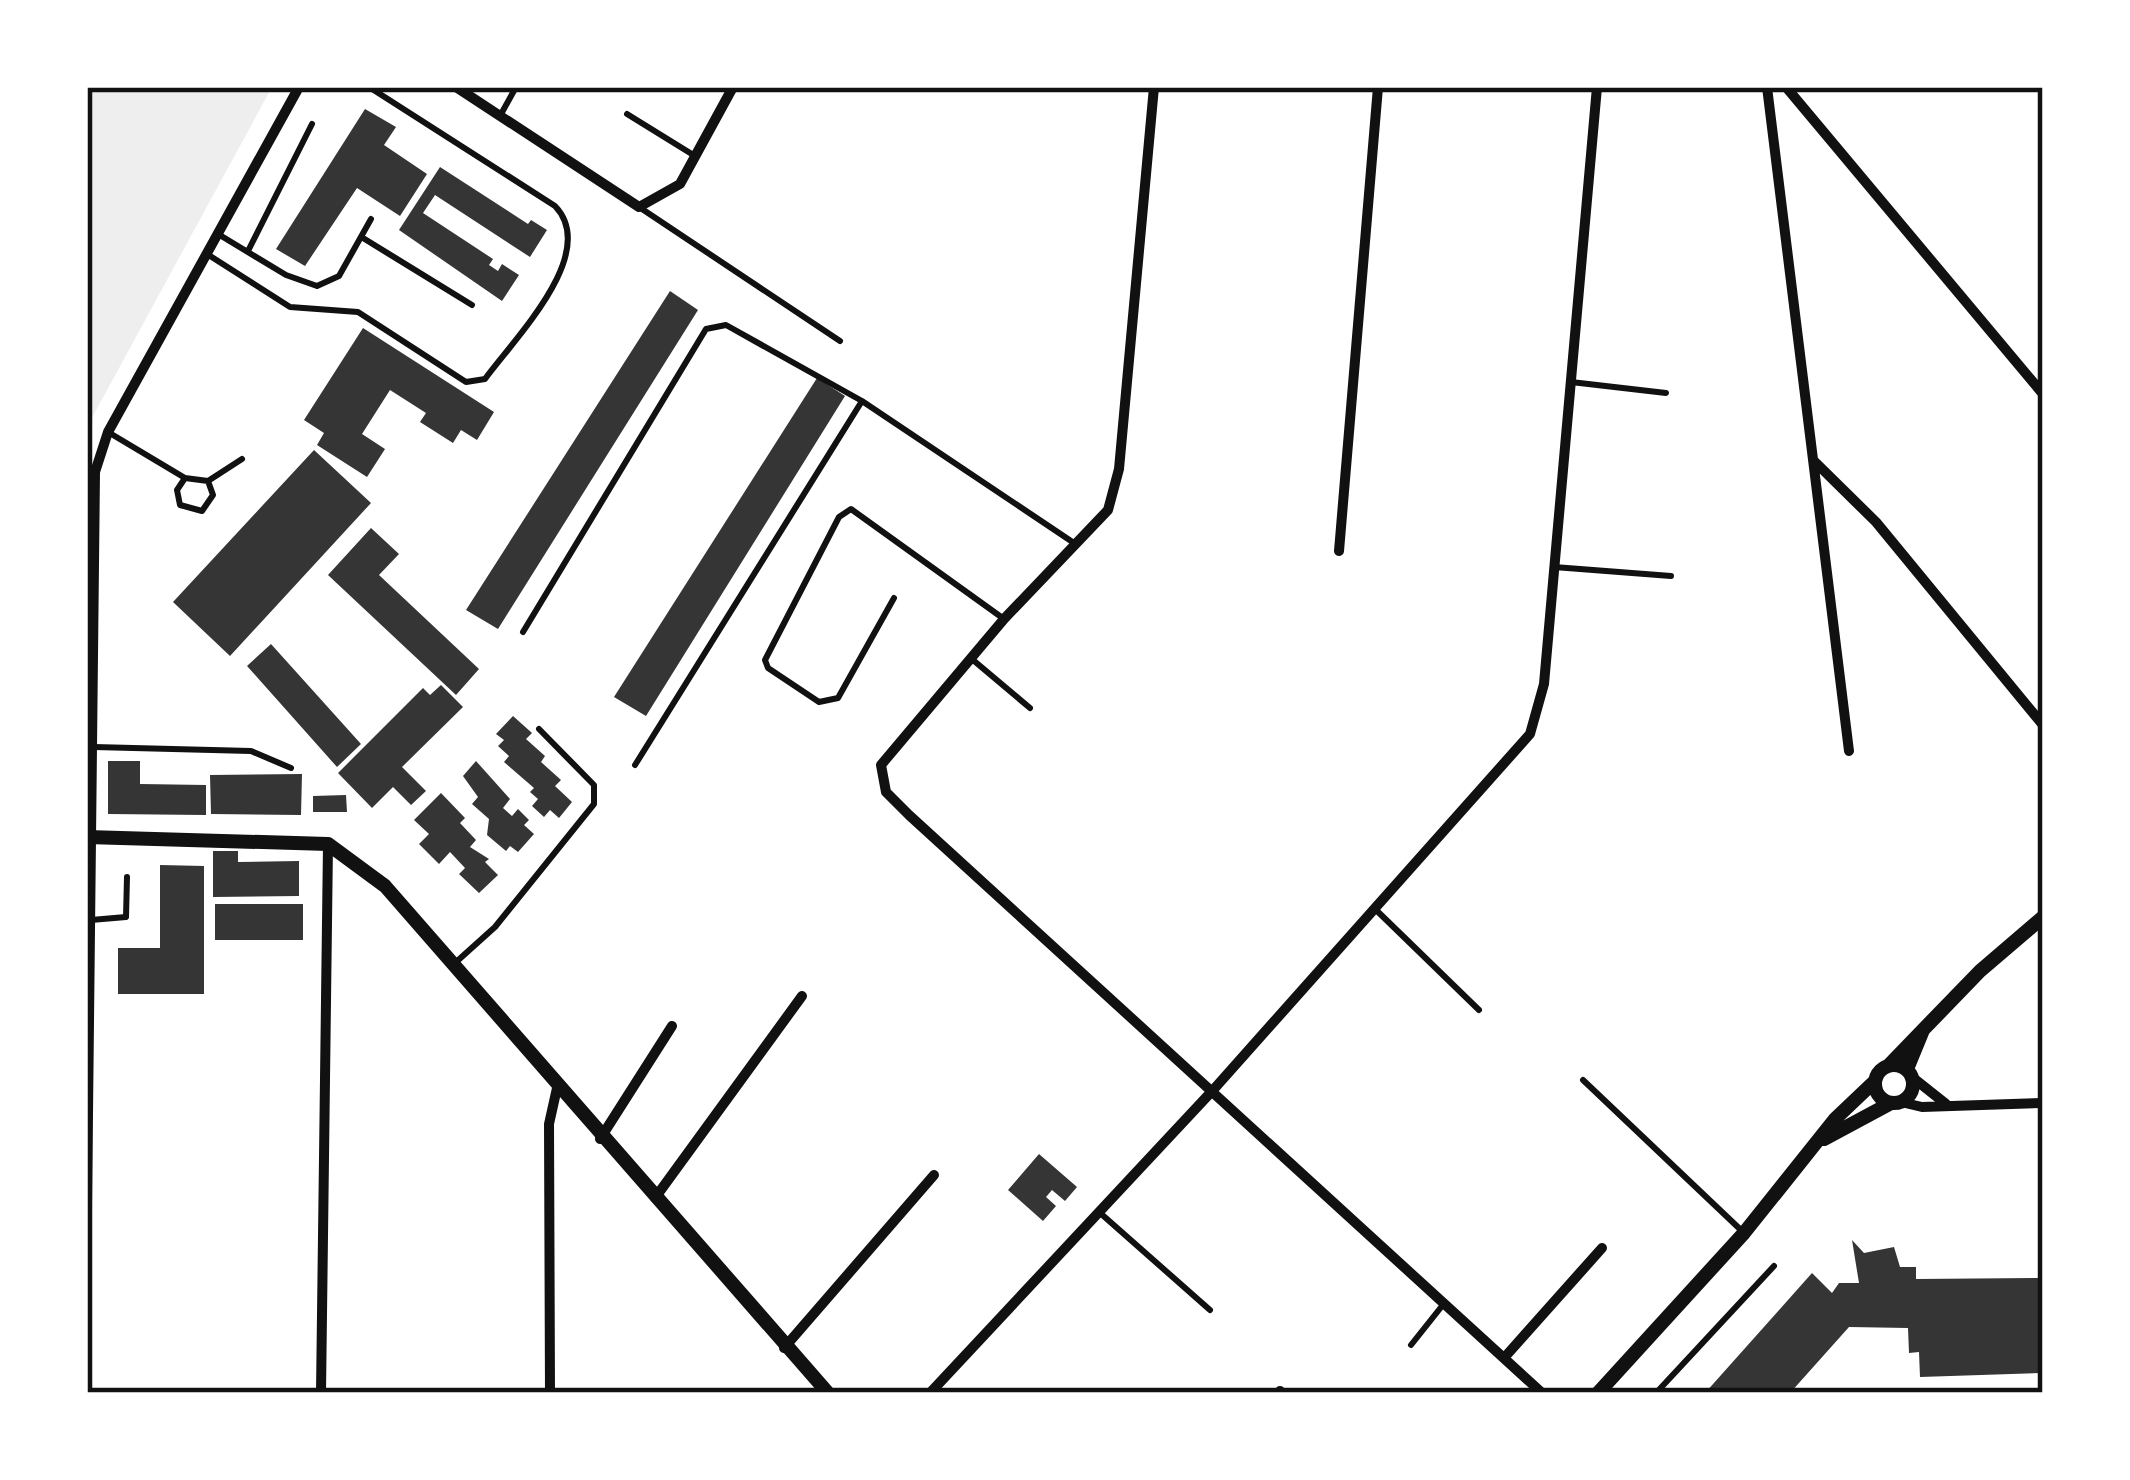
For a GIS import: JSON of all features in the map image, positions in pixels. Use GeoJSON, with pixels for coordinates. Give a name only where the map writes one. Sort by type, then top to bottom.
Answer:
{"type":"FeatureCollection","features":[{"type":"Feature","properties":{"kind":"street"},"geometry":{"type":"LineString","coordinates":[[87,1205],[93,491],[108,432],[298,87]]}},
{"type":"Feature","properties":{"kind":"street"},"geometry":{"type":"LineString","coordinates":[[457,87],[639,207],[680,184],[733,87]]}},
{"type":"Feature","properties":{"kind":"street"},"geometry":{"type":"LineString","coordinates":[[1154,87],[1119,469],[1101,521],[1004,620],[881,765],[892,800],[1542,1393]]}},
{"type":"Feature","properties":{"kind":"street"},"geometry":{"type":"LineString","coordinates":[[1339,551],[1378,87]]}},
{"type":"Feature","properties":{"kind":"street"},"geometry":{"type":"LineString","coordinates":[[930,1393],[1214,1089],[1372,906],[1530,734],[1544,684],[1597,87]]}},
{"type":"Feature","properties":{"kind":"street"},"geometry":{"type":"LineString","coordinates":[[1767,87],[1849,752]]}},
{"type":"Feature","properties":{"kind":"street"},"geometry":{"type":"LineString","coordinates":[[1786,87],[2043,394]]}},
{"type":"Feature","properties":{"kind":"street"},"geometry":{"type":"LineString","coordinates":[[1814,461],[1876,522],[2043,724]]}},
{"type":"Feature","properties":{"kind":"street"},"geometry":{"type":"LineString","coordinates":[[90,837],[328,844],[385,886],[600,1138],[828,1393]]}},
{"type":"Feature","properties":{"kind":"street"},"geometry":{"type":"LineString","coordinates":[[321,1393],[328,844]]}},
{"type":"Feature","properties":{"kind":"street"},"geometry":{"type":"LineString","coordinates":[[1598,1393],[1744,1233],[1825,1139],[1835,1119],[2043,917]]}},
{"type":"Feature","properties":{"kind":"street"},"geometry":{"type":"LineString","coordinates":[[655,1198],[802,996]]}},
{"type":"Feature","properties":{"kind":"street"},"geometry":{"type":"LineString","coordinates":[[600,1138],[672,1026]]}},
{"type":"Feature","properties":{"kind":"street"},"geometry":{"type":"LineString","coordinates":[[1825,1139],[1912,1092],[1909,1074],[1923,1030]]}},
{"type":"Feature","properties":{"kind":"street"},"geometry":{"type":"LineString","coordinates":[[1888,1065],[1909,1074],[1946,1104]]}},
{"type":"Feature","properties":{"kind":"street"},"geometry":{"type":"LineString","coordinates":[[1875,1081],[1876,1090],[1896,1102],[2043,1103]]}},
{"type":"Feature","properties":{"kind":"street"},"geometry":{"type":"LineString","coordinates":[[550,1393],[550,1124],[557,1088]]}},
{"type":"Feature","properties":{"kind":"street"},"geometry":{"type":"LineString","coordinates":[[784,1348],[934,1174]]}},
{"type":"Feature","properties":{"kind":"street"},"geometry":{"type":"LineString","coordinates":[[1504,1358],[1602,1248]]}},
{"type":"Feature","properties":{"kind":"street"},"geometry":{"type":"LineString","coordinates":[[87,1393],[159,1393]]}},
{"type":"Feature","properties":{"kind":"lane"},"geometry":{"type":"LineString","coordinates":[[207,254],[271,299],[290,307],[358,312],[466,382],[485,379],[567,262],[570,228],[555,206],[369,87]]}},
{"type":"Feature","properties":{"kind":"lane"},"geometry":{"type":"LineString","coordinates":[[500,116],[516,87]]}},
{"type":"Feature","properties":{"kind":"lane"},"geometry":{"type":"LineString","coordinates":[[627,114],[695,156]]}},
{"type":"Feature","properties":{"kind":"lane"},"geometry":{"type":"LineString","coordinates":[[248,251],[312,124]]}},
{"type":"Feature","properties":{"kind":"lane"},"geometry":{"type":"LineString","coordinates":[[639,207],[840,341]]}},
{"type":"Feature","properties":{"kind":"lane"},"geometry":{"type":"LineString","coordinates":[[218,234],[286,275],[317,286],[339,276],[371,219]]}},
{"type":"Feature","properties":{"kind":"lane"},"geometry":{"type":"LineString","coordinates":[[362,238],[472,304]]}},
{"type":"Feature","properties":{"kind":"lane"},"geometry":{"type":"LineString","coordinates":[[524,632],[706,329],[726,325],[862,400],[1077,545]]}},
{"type":"Feature","properties":{"kind":"lane"},"geometry":{"type":"LineString","coordinates":[[1570,382],[1666,393]]}},
{"type":"Feature","properties":{"kind":"lane"},"geometry":{"type":"LineString","coordinates":[[635,765],[862,400]]}},
{"type":"Feature","properties":{"kind":"lane"},"geometry":{"type":"LineString","coordinates":[[108,432],[185,478],[200,476],[208,481]]}},
{"type":"Feature","properties":{"kind":"lane"},"geometry":{"type":"LineString","coordinates":[[208,481],[242,459]]}},
{"type":"Feature","properties":{"kind":"lane"},"geometry":{"type":"LineString","coordinates":[[185,478],[176,495],[193,512],[210,505],[208,481]]}},
{"type":"Feature","properties":{"kind":"lane"},"geometry":{"type":"LineString","coordinates":[[893,598],[838,698],[819,702],[768,668],[765,660],[839,517],[851,509],[1004,620]]}},
{"type":"Feature","properties":{"kind":"lane"},"geometry":{"type":"LineString","coordinates":[[1554,568],[1671,576]]}},
{"type":"Feature","properties":{"kind":"lane"},"geometry":{"type":"LineString","coordinates":[[970,658],[1030,708]]}},
{"type":"Feature","properties":{"kind":"lane"},"geometry":{"type":"LineString","coordinates":[[453,965],[495,927],[594,804],[594,785],[539,729]]}},
{"type":"Feature","properties":{"kind":"lane"},"geometry":{"type":"LineString","coordinates":[[92,738],[250,752],[290,768]]}},
{"type":"Feature","properties":{"kind":"lane"},"geometry":{"type":"LineString","coordinates":[[91,920],[126,917],[128,877]]}},
{"type":"Feature","properties":{"kind":"lane"},"geometry":{"type":"LineString","coordinates":[[1372,906],[1479,1010]]}},
{"type":"Feature","properties":{"kind":"lane"},"geometry":{"type":"LineString","coordinates":[[1583,1080],[1744,1233]]}},
{"type":"Feature","properties":{"kind":"lane"},"geometry":{"type":"LineString","coordinates":[[1099,1212],[1210,1310]]}},
{"type":"Feature","properties":{"kind":"lane"},"geometry":{"type":"LineString","coordinates":[[1657,1393],[1774,1266]]}},
{"type":"Feature","properties":{"kind":"lane"},"geometry":{"type":"LineString","coordinates":[[1411,1345],[1444,1303]]}},
{"type":"Feature","properties":{"kind":"shaded area"},"geometry":{"type":"Polygon","coordinates":[[[87,87],[272,87],[87,427],[87,87]]]}},
{"type":"Feature","properties":{"kind":"building"},"geometry":{"type":"Polygon","coordinates":[[[365,109],[396,127],[384,145],[427,174],[400,216],[357,188],[305,266],[276,249],[365,109]]]}},
{"type":"Feature","properties":{"kind":"building"},"geometry":{"type":"Polygon","coordinates":[[[440,167],[528,224],[531,220],[547,230],[530,257],[435,195],[423,213],[493,259],[489,265],[498,271],[502,264],[519,275],[502,301],[399,230],[440,167]]]}},
{"type":"Feature","properties":{"kind":"building"},"geometry":{"type":"Polygon","coordinates":[[[670,291],[698,310],[498,629],[466,610],[670,291]]]}},
{"type":"Feature","properties":{"kind":"building"},"geometry":{"type":"Polygon","coordinates":[[[363,328],[494,412],[477,440],[461,430],[453,443],[420,422],[426,413],[390,390],[362,434],[385,449],[367,477],[317,445],[324,433],[304,420],[363,328]]]}},
{"type":"Feature","properties":{"kind":"building"},"geometry":{"type":"Polygon","coordinates":[[[817,378],[845,396],[646,716],[614,697],[817,378]]]}},
{"type":"Feature","properties":{"kind":"building"},"geometry":{"type":"Polygon","coordinates":[[[314,450],[371,503],[230,656],[173,602],[314,450]]]}},
{"type":"Feature","properties":{"kind":"building"},"geometry":{"type":"Polygon","coordinates":[[[371,528],[399,554],[379,575],[479,669],[456,695],[328,575],[371,528]]]}},
{"type":"Feature","properties":{"kind":"building"},"geometry":{"type":"Polygon","coordinates":[[[271,644],[361,744],[337,767],[247,666],[271,644]]]}},
{"type":"Feature","properties":{"kind":"building"},"geometry":{"type":"Polygon","coordinates":[[[441,685],[463,707],[402,767],[426,791],[411,805],[393,787],[372,808],[338,773],[423,688],[430,695],[441,685]]]}},
{"type":"Feature","properties":{"kind":"building"},"geometry":{"type":"Polygon","coordinates":[[[513,716],[532,733],[526,739],[545,756],[541,762],[561,780],[555,786],[572,802],[559,818],[550,810],[544,817],[532,806],[538,799],[530,792],[534,788],[504,762],[509,756],[498,746],[504,740],[496,734],[513,716]]]}},
{"type":"Feature","properties":{"kind":"building"},"geometry":{"type":"Polygon","coordinates":[[[108,761],[140,761],[140,784],[206,785],[206,815],[108,814],[108,761]]]}},
{"type":"Feature","properties":{"kind":"building"},"geometry":{"type":"Polygon","coordinates":[[[476,761],[510,799],[503,808],[512,816],[518,809],[529,820],[524,825],[534,834],[518,852],[510,846],[506,851],[487,835],[489,819],[472,804],[478,797],[463,776],[476,761]]]}},
{"type":"Feature","properties":{"kind":"building"},"geometry":{"type":"Polygon","coordinates":[[[302,774],[301,815],[211,814],[210,775],[302,774]]]}},
{"type":"Feature","properties":{"kind":"building"},"geometry":{"type":"Polygon","coordinates":[[[441,793],[465,818],[460,823],[476,840],[470,847],[489,859],[485,862],[498,875],[479,893],[459,874],[465,868],[450,852],[439,864],[419,844],[429,834],[414,820],[441,793]]]}},
{"type":"Feature","properties":{"kind":"building"},"geometry":{"type":"Polygon","coordinates":[[[346,795],[347,812],[313,812],[313,796],[346,795]]]}},
{"type":"Feature","properties":{"kind":"building"},"geometry":{"type":"Polygon","coordinates":[[[213,851],[238,851],[238,862],[299,861],[299,896],[213,897],[213,851]]]}},
{"type":"Feature","properties":{"kind":"building"},"geometry":{"type":"Polygon","coordinates":[[[160,865],[204,866],[204,994],[118,994],[118,948],[160,948],[160,865]]]}},
{"type":"Feature","properties":{"kind":"building"},"geometry":{"type":"Polygon","coordinates":[[[215,904],[303,904],[303,940],[215,940],[215,904]]]}},
{"type":"Feature","properties":{"kind":"building"},"geometry":{"type":"Polygon","coordinates":[[[1039,1154],[1077,1187],[1065,1201],[1052,1190],[1046,1197],[1056,1206],[1043,1221],[1008,1190],[1039,1154]]]}},
{"type":"Feature","properties":{"kind":"building"},"geometry":{"type":"Polygon","coordinates":[[[1852,1240],[1864,1253],[1894,1247],[1900,1267],[1916,1267],[1916,1279],[2043,1278],[2043,1373],[1920,1377],[1919,1352],[1909,1353],[1908,1328],[1849,1327],[1790,1393],[1705,1393],[1812,1273],[1832,1293],[1839,1283],[1859,1283],[1852,1240]]]}}]}
